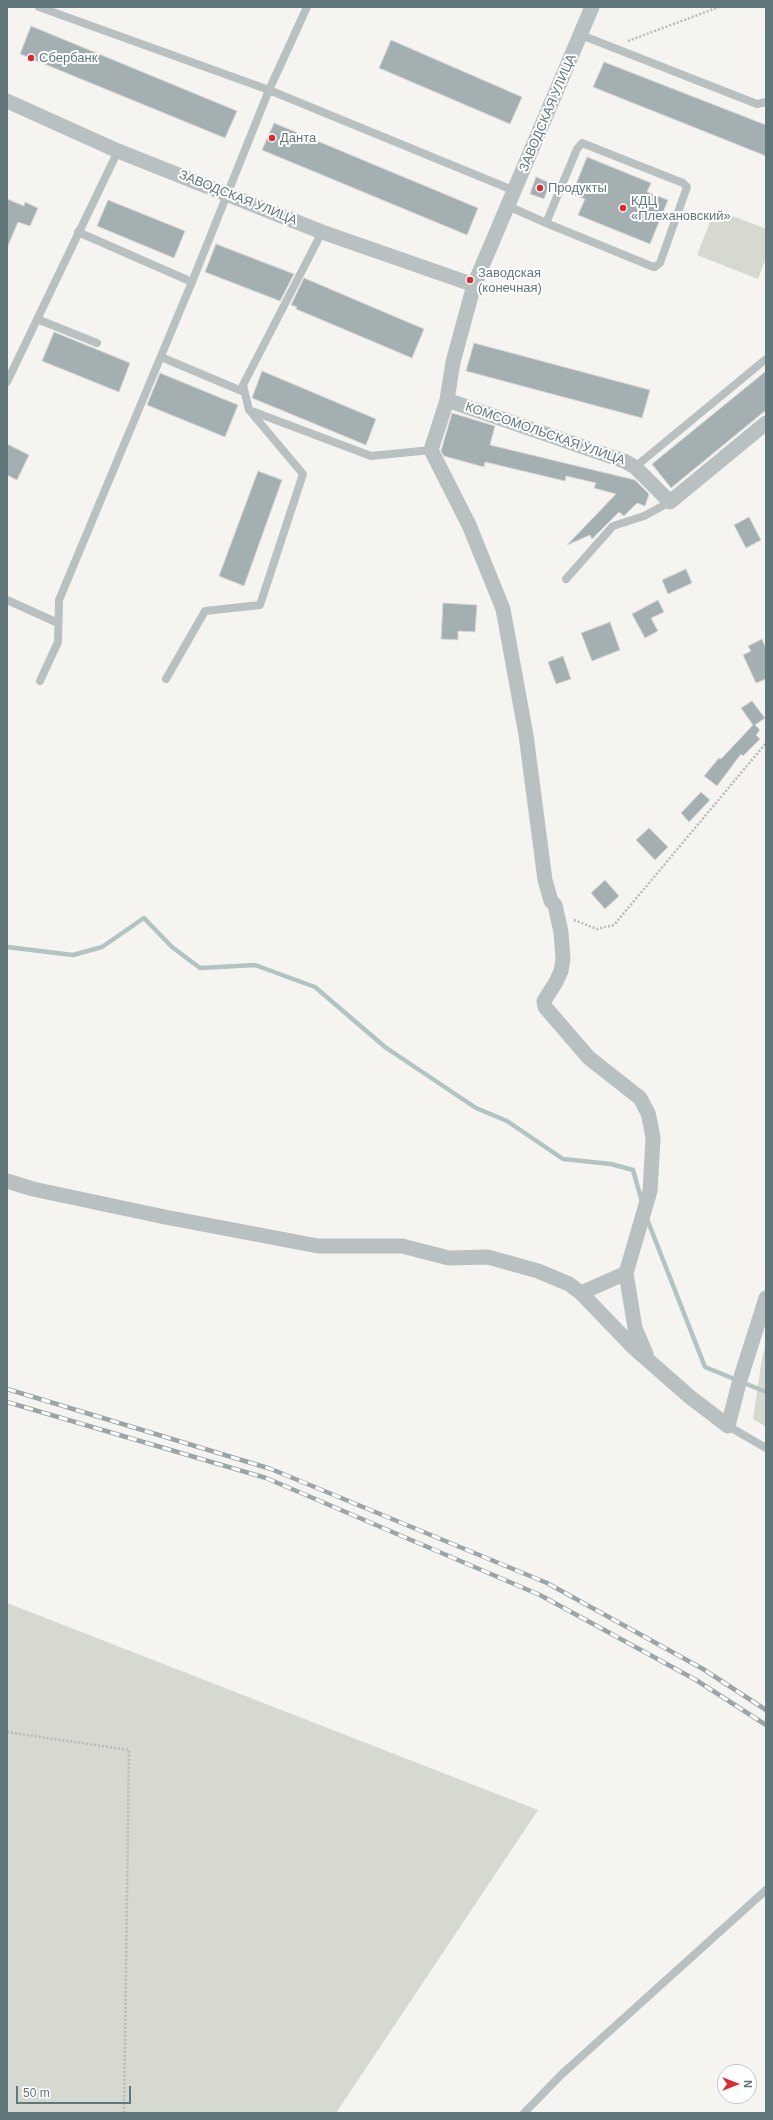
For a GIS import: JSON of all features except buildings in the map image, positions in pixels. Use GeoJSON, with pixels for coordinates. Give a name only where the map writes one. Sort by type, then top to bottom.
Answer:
{"type":"FeatureCollection","features":[{"type":"Feature","properties":{"kind":"street","name":"ЗАВОДСКАЯ УЛИЦА"},"geometry":{"type":"LineString","coordinates":[[431,450],[447,400],[452,362],[474,285],[592,7]]}},
{"type":"Feature","properties":{"kind":"street","name":"ЗАВОДСКАЯ УЛИЦА"},"geometry":{"type":"LineString","coordinates":[[7,101],[118,151],[228,193],[322,232],[474,285]]}},
{"type":"Feature","properties":{"kind":"street","name":"КОМСОМОЛЬСКАЯ УЛИЦА"},"geometry":{"type":"LineString","coordinates":[[447,400],[617,458],[635,466],[670,502]]}},
{"type":"Feature","properties":{"kind":"street"},"geometry":{"type":"LineString","coordinates":[[670,502],[766,423]]}},
{"type":"Feature","properties":{"kind":"street"},"geometry":{"type":"LineString","coordinates":[[431,450],[469,525],[503,609],[526,735],[545,880],[551,901],[555,905],[561,932],[563,959],[561,971],[544,1001],[545,1007],[589,1058],[640,1098],[644,1103],[651,1126],[653,1139],[650,1191],[626,1273],[634,1328],[647,1357]]}},
{"type":"Feature","properties":{"kind":"street"},"geometry":{"type":"LineString","coordinates":[[7,1181],[33,1189],[165,1218],[318,1246],[402,1246],[450,1258],[488,1257],[538,1271],[569,1284],[582,1293],[634,1347],[690,1397],[728,1426],[739,1383],[766,1298]]}},
{"type":"Feature","properties":{"kind":"street"},"geometry":{"type":"LineString","coordinates":[[582,1293],[626,1273]]}},
{"type":"Feature","properties":{"kind":"lane"},"geometry":{"type":"LineString","coordinates":[[39,7],[269,90],[515,191]]}},
{"type":"Feature","properties":{"kind":"lane"},"geometry":{"type":"LineString","coordinates":[[40,681],[58,642],[59,600],[192,282],[269,90],[307,7]]}},
{"type":"Feature","properties":{"kind":"lane"},"geometry":{"type":"LineString","coordinates":[[581,35],[757,104],[766,102]]}},
{"type":"Feature","properties":{"kind":"lane"},"geometry":{"type":"LineString","coordinates":[[508,206],[546,223],[656,267],[660,263],[687,187],[683,183],[582,144],[577,149],[546,223]]}},
{"type":"Feature","properties":{"kind":"lane"},"geometry":{"type":"LineString","coordinates":[[7,382],[118,151]]}},
{"type":"Feature","properties":{"kind":"lane"},"geometry":{"type":"LineString","coordinates":[[78,232],[192,282]]}},
{"type":"Feature","properties":{"kind":"lane"},"geometry":{"type":"LineString","coordinates":[[166,679],[205,611],[260,605],[303,474],[249,410],[243,385],[322,232]]}},
{"type":"Feature","properties":{"kind":"lane"},"geometry":{"type":"LineString","coordinates":[[37,319],[97,343]]}},
{"type":"Feature","properties":{"kind":"lane"},"geometry":{"type":"LineString","coordinates":[[161,357],[244,392]]}},
{"type":"Feature","properties":{"kind":"lane"},"geometry":{"type":"LineString","coordinates":[[635,466],[766,359]]}},
{"type":"Feature","properties":{"kind":"lane"},"geometry":{"type":"LineString","coordinates":[[249,410],[370,456],[431,450]]}},
{"type":"Feature","properties":{"kind":"lane"},"geometry":{"type":"LineString","coordinates":[[566,579],[613,526],[644,516],[670,502]]}},
{"type":"Feature","properties":{"kind":"lane"},"geometry":{"type":"LineString","coordinates":[[7,600],[58,623]]}},
{"type":"Feature","properties":{"kind":"lane"},"geometry":{"type":"LineString","coordinates":[[728,1426],[766,1448]]}},
{"type":"Feature","properties":{"kind":"lane"},"geometry":{"type":"LineString","coordinates":[[524,2113],[562,2074],[766,1890]]}},
{"type":"Feature","properties":{"kind":"path"},"geometry":{"type":"LineString","coordinates":[[612,47],[719,7]]}},
{"type":"Feature","properties":{"kind":"path"},"geometry":{"type":"LineString","coordinates":[[555,905],[576,921],[593,928],[602,928],[614,925],[766,742]]}},
{"type":"Feature","properties":{"kind":"path"},"geometry":{"type":"LineString","coordinates":[[7,1732],[129,1750],[124,2113]]}},
{"type":"Feature","properties":{"kind":"shaded area"},"geometry":{"type":"Polygon","coordinates":[[[715,209],[766,229],[766,258],[758,279],[697,255],[715,209]]]}},
{"type":"Feature","properties":{"kind":"shaded area"},"geometry":{"type":"Polygon","coordinates":[[[766,1342],[766,1427],[753,1419],[762,1358],[766,1342]]]}},
{"type":"Feature","properties":{"kind":"shaded area"},"geometry":{"type":"Polygon","coordinates":[[[7,1603],[538,1810],[336,2113],[7,2113],[7,1603]]]}},
{"type":"Feature","properties":{"kind":"waterway"},"geometry":{"type":"LineString","coordinates":[[7,947],[73,955],[102,947],[144,918],[172,947],[200,968],[255,965],[315,987],[385,1047],[476,1108],[507,1121],[563,1159],[611,1164],[633,1170],[642,1202]]}},
{"type":"Feature","properties":{"kind":"waterway"},"geometry":{"type":"LineString","coordinates":[[647,1219],[705,1367],[766,1392]]}},
{"type":"Feature","properties":{"kind":"railway"},"geometry":{"type":"LineString","coordinates":[[7,1389],[271,1469],[547,1583],[703,1669],[766,1710]]}},
{"type":"Feature","properties":{"kind":"railway"},"geometry":{"type":"LineString","coordinates":[[7,1402],[266,1478],[540,1595],[696,1680],[766,1725]]}},
{"type":"Feature","properties":{"kind":"place","name":"Сбербанк"},"geometry":{"type":"Point","coordinates":[31,58]}},
{"type":"Feature","properties":{"kind":"place","name":"Данта"},"geometry":{"type":"Point","coordinates":[272,138]}},
{"type":"Feature","properties":{"kind":"place","name":"Продукты"},"geometry":{"type":"Point","coordinates":[540,188]}},
{"type":"Feature","properties":{"kind":"place","name":"КДЦ «Плехановский»"},"geometry":{"type":"Point","coordinates":[623,208]}},
{"type":"Feature","properties":{"kind":"place","name":"Заводская (конечная)"},"geometry":{"type":"Point","coordinates":[470,280]}}]}
